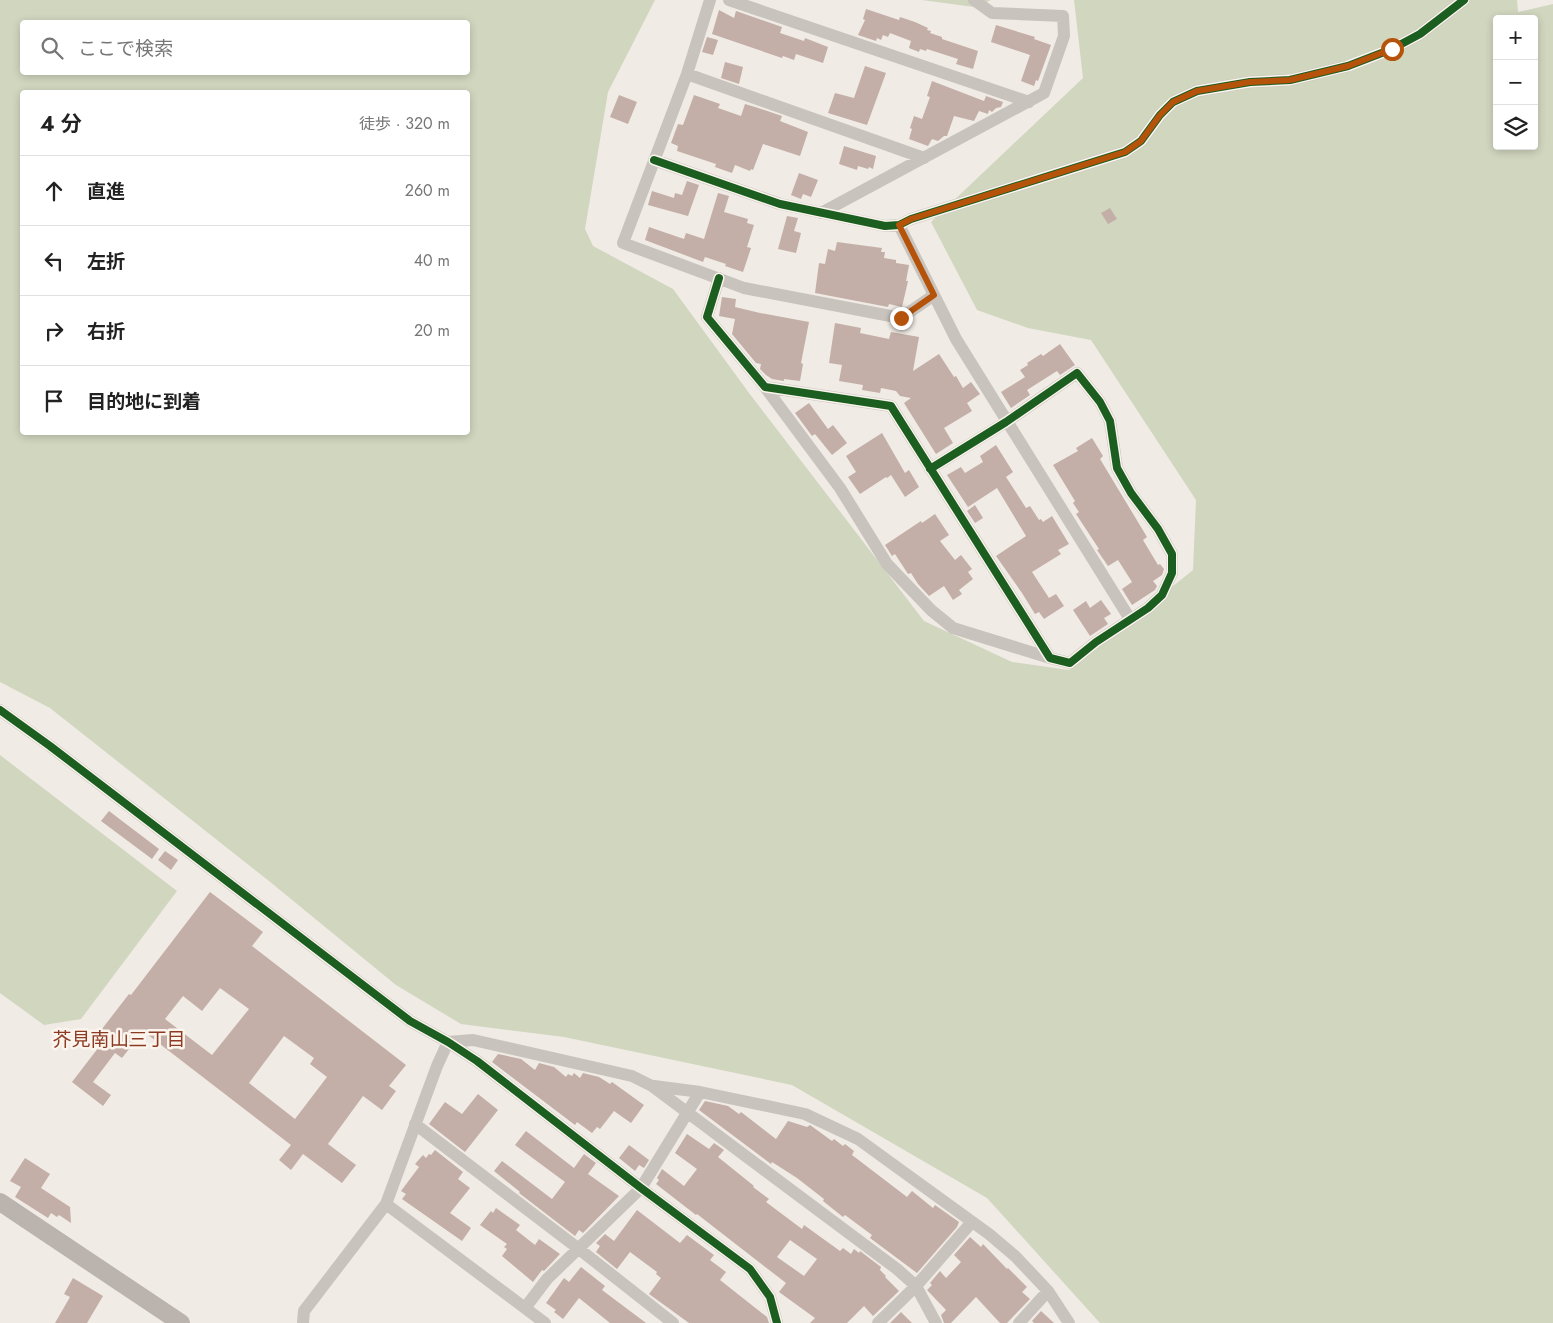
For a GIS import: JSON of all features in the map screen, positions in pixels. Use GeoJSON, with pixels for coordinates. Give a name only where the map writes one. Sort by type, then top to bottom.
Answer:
{"type":"FeatureCollection","features":[{"type":"Feature","properties":{"kind":"street"},"geometry":{"type":"LineString","coordinates":[[710,0],[687,74],[623,243],[744,288],[901,318],[934,295]]}},
{"type":"Feature","properties":{"kind":"street"},"geometry":{"type":"LineString","coordinates":[[729,0],[1029,102]]}},
{"type":"Feature","properties":{"kind":"street"},"geometry":{"type":"LineString","coordinates":[[821,213],[1044,93],[1064,36],[1063,16],[992,13],[974,0]]}},
{"type":"Feature","properties":{"kind":"street"},"geometry":{"type":"LineString","coordinates":[[654,160],[780,204],[885,226],[899,225],[911,219],[1125,152],[1141,141],[1160,115],[1173,102],[1197,91],[1250,82],[1290,80],[1348,66],[1392,49],[1420,34],[1464,0]]}},
{"type":"Feature","properties":{"kind":"street"},"geometry":{"type":"LineString","coordinates":[[687,74],[924,158]]}},
{"type":"Feature","properties":{"kind":"street"},"geometry":{"type":"LineString","coordinates":[[899,225],[956,339],[1130,619]]}},
{"type":"Feature","properties":{"kind":"street"},"geometry":{"type":"LineString","coordinates":[[719,278],[707,317],[765,387],[840,488],[887,564],[931,610],[952,628],[1070,663],[1096,642],[1148,608],[1162,596],[1172,573],[1172,554],[1158,529],[1131,493],[1117,468],[1110,421],[1100,402],[1077,373],[1006,422],[930,469]]}},
{"type":"Feature","properties":{"kind":"street"},"geometry":{"type":"LineString","coordinates":[[765,387],[891,406],[1050,658]]}},
{"type":"Feature","properties":{"kind":"street"},"geometry":{"type":"LineString","coordinates":[[0,710],[50,746],[410,1021],[477,1061],[641,1188],[750,1269],[770,1297],[777,1323]]}},
{"type":"Feature","properties":{"kind":"street"},"geometry":{"type":"LineString","coordinates":[[448,1042],[473,1040],[632,1076],[652,1086],[897,1269],[916,1286],[936,1323]]}},
{"type":"Feature","properties":{"kind":"street"},"geometry":{"type":"LineString","coordinates":[[303,1323],[304,1311],[386,1204],[436,1066],[448,1042]]}},
{"type":"Feature","properties":{"kind":"street"},"geometry":{"type":"LineString","coordinates":[[652,1086],[700,1092],[805,1114],[858,1139],[988,1234],[1016,1257],[1048,1291],[1069,1323]]}},
{"type":"Feature","properties":{"kind":"street"},"geometry":{"type":"LineString","coordinates":[[525,1308],[547,1279],[641,1188],[700,1092]]}},
{"type":"Feature","properties":{"kind":"street"},"geometry":{"type":"LineString","coordinates":[[415,1124],[579,1248],[673,1323]]}},
{"type":"Feature","properties":{"kind":"street"},"geometry":{"type":"LineString","coordinates":[[0,1202],[181,1323]]}},
{"type":"Feature","properties":{"kind":"street"},"geometry":{"type":"LineString","coordinates":[[386,1204],[545,1323]]}},
{"type":"Feature","properties":{"kind":"street"},"geometry":{"type":"LineString","coordinates":[[878,1323],[916,1286],[971,1223]]}},
{"type":"Feature","properties":{"kind":"street"},"geometry":{"type":"LineString","coordinates":[[1019,1323],[1048,1291]]}},
{"type":"Feature","properties":{"kind":"green space"},"geometry":{"type":"Polygon","coordinates":[[[0,0],[655,0],[608,92],[585,229],[593,246],[673,289],[749,393],[924,621],[1012,662],[1069,670],[1193,570],[1196,500],[1091,340],[1028,328],[977,310],[931,222],[1083,78],[1074,0],[1517,0],[1518,12],[1553,4],[1553,1323],[1100,1323],[987,1198],[792,1085],[564,1037],[461,1024],[396,985],[269,881],[50,708],[0,682],[0,0]]]}},
{"type":"Feature","properties":{"kind":"green space"},"geometry":{"type":"Polygon","coordinates":[[[922,0],[991,0],[974,7],[922,0]]]}},
{"type":"Feature","properties":{"kind":"green space"},"geometry":{"type":"Polygon","coordinates":[[[0,755],[177,891],[81,1019],[44,1025],[0,993],[0,755]]]}},
{"type":"Feature","properties":{"kind":"building"},"geometry":{"type":"Polygon","coordinates":[[[866,9],[899,20],[900,17],[915,22],[928,28],[927,30],[931,31],[930,33],[942,37],[942,39],[978,51],[973,69],[956,64],[958,59],[927,49],[926,51],[920,49],[919,52],[909,48],[911,41],[890,33],[888,37],[883,35],[881,40],[877,38],[876,41],[858,35],[865,20],[863,19],[866,9]]]}},
{"type":"Feature","properties":{"kind":"building"},"geometry":{"type":"Polygon","coordinates":[[[719,10],[734,18],[736,11],[782,27],[780,33],[804,41],[805,38],[828,47],[823,63],[796,54],[794,60],[783,56],[782,58],[712,34],[719,10]]]}},
{"type":"Feature","properties":{"kind":"building"},"geometry":{"type":"Polygon","coordinates":[[[996,25],[1035,37],[1034,39],[1051,45],[1038,81],[1036,80],[1034,86],[1021,81],[1030,55],[991,42],[996,25]]]}},
{"type":"Feature","properties":{"kind":"building"},"geometry":{"type":"Polygon","coordinates":[[[707,37],[718,40],[713,55],[702,52],[707,37]]]}},
{"type":"Feature","properties":{"kind":"building"},"geometry":{"type":"Polygon","coordinates":[[[725,62],[743,67],[739,84],[721,78],[725,62]]]}},
{"type":"Feature","properties":{"kind":"building"},"geometry":{"type":"Polygon","coordinates":[[[865,66],[886,73],[867,125],[828,113],[835,93],[854,98],[865,66]]]}},
{"type":"Feature","properties":{"kind":"building"},"geometry":{"type":"Polygon","coordinates":[[[932,81],[984,101],[986,96],[1003,102],[1001,107],[996,108],[992,112],[989,110],[988,114],[979,111],[974,121],[954,116],[947,136],[938,141],[932,139],[928,146],[909,139],[914,116],[922,119],[930,97],[927,96],[932,81]]]}},
{"type":"Feature","properties":{"kind":"building"},"geometry":{"type":"Polygon","coordinates":[[[619,95],[637,102],[628,124],[610,117],[619,95]]]}},
{"type":"Feature","properties":{"kind":"building"},"geometry":{"type":"Polygon","coordinates":[[[694,95],[720,104],[718,108],[741,116],[745,104],[782,116],[780,121],[808,132],[800,156],[763,144],[753,170],[751,169],[750,171],[735,165],[732,173],[715,167],[716,164],[677,151],[678,146],[671,143],[678,124],[683,125],[694,95]]]}},
{"type":"Feature","properties":{"kind":"building"},"geometry":{"type":"Polygon","coordinates":[[[844,146],[876,156],[873,169],[858,166],[857,170],[839,164],[844,146]]]}},
{"type":"Feature","properties":{"kind":"building"},"geometry":{"type":"Polygon","coordinates":[[[799,173],[818,180],[811,197],[803,194],[801,199],[791,195],[799,173]]]}},
{"type":"Feature","properties":{"kind":"building"},"geometry":{"type":"Polygon","coordinates":[[[687,181],[699,185],[688,216],[648,205],[652,191],[674,198],[675,193],[682,195],[687,181]]]}},
{"type":"Feature","properties":{"kind":"building"},"geometry":{"type":"Polygon","coordinates":[[[718,193],[729,196],[724,212],[748,219],[747,223],[754,225],[747,247],[751,248],[743,272],[705,257],[703,262],[645,240],[649,227],[684,239],[686,233],[704,239],[718,193]]]}},
{"type":"Feature","properties":{"kind":"building"},"geometry":{"type":"Polygon","coordinates":[[[1110,208],[1117,219],[1108,224],[1101,213],[1110,208]]]}},
{"type":"Feature","properties":{"kind":"building"},"geometry":{"type":"Polygon","coordinates":[[[787,216],[798,218],[794,231],[801,233],[796,253],[778,249],[787,216]]]}},
{"type":"Feature","properties":{"kind":"building"},"geometry":{"type":"Polygon","coordinates":[[[837,242],[882,248],[881,252],[885,252],[884,258],[896,260],[896,263],[909,265],[906,281],[908,281],[902,307],[889,304],[888,307],[815,293],[819,263],[825,264],[828,249],[835,251],[837,242]]]}},
{"type":"Feature","properties":{"kind":"building"},"geometry":{"type":"Polygon","coordinates":[[[722,297],[736,299],[735,307],[809,322],[801,363],[803,364],[800,381],[772,379],[760,369],[761,364],[756,363],[732,334],[735,319],[719,316],[722,297]]]}},
{"type":"Feature","properties":{"kind":"building"},"geometry":{"type":"Polygon","coordinates":[[[835,323],[861,328],[860,333],[889,339],[891,332],[919,337],[913,371],[939,354],[963,388],[971,382],[980,394],[967,403],[972,411],[944,428],[953,443],[936,454],[904,403],[911,398],[900,396],[896,391],[881,388],[880,393],[862,390],[863,385],[839,381],[842,365],[829,363],[835,323]]]}},
{"type":"Feature","properties":{"kind":"building"},"geometry":{"type":"Polygon","coordinates":[[[1060,344],[1075,365],[1060,375],[1057,371],[1027,390],[1030,395],[1011,408],[1001,392],[1025,377],[1020,370],[1028,365],[1027,363],[1041,354],[1043,356],[1060,344]]]}},
{"type":"Feature","properties":{"kind":"building"},"geometry":{"type":"Polygon","coordinates":[[[809,403],[828,429],[833,425],[847,443],[832,455],[815,434],[812,436],[795,413],[809,403]]]}},
{"type":"Feature","properties":{"kind":"building"},"geometry":{"type":"Polygon","coordinates":[[[882,433],[905,473],[909,470],[919,487],[905,497],[891,475],[860,494],[848,477],[856,472],[846,456],[882,433]]]}},
{"type":"Feature","properties":{"kind":"building"},"geometry":{"type":"Polygon","coordinates":[[[1092,438],[1103,456],[1100,459],[1147,537],[1143,540],[1158,565],[1160,564],[1164,569],[1162,575],[1153,581],[1157,586],[1155,590],[1132,605],[1122,589],[1132,582],[1118,560],[1108,566],[1097,550],[1099,549],[1076,514],[1079,512],[1073,503],[1075,501],[1053,465],[1078,451],[1076,448],[1092,438]]]}},
{"type":"Feature","properties":{"kind":"building"},"geometry":{"type":"Polygon","coordinates":[[[996,445],[1013,472],[1006,477],[1026,508],[1030,506],[1039,520],[1041,519],[1043,522],[1052,516],[1069,544],[1058,550],[1061,554],[1032,572],[1049,598],[1056,594],[1064,606],[1044,619],[1039,612],[1035,614],[996,556],[1026,536],[997,488],[968,507],[947,475],[961,467],[965,473],[983,462],[980,456],[996,445]]]}},
{"type":"Feature","properties":{"kind":"building"},"geometry":{"type":"Polygon","coordinates":[[[975,505],[983,518],[975,523],[967,511],[975,505]]]}},
{"type":"Feature","properties":{"kind":"building"},"geometry":{"type":"Polygon","coordinates":[[[935,514],[949,535],[940,541],[955,560],[961,555],[972,569],[968,572],[973,579],[959,590],[962,594],[953,600],[944,586],[929,596],[911,573],[908,574],[895,554],[892,556],[885,545],[935,514]]]}},
{"type":"Feature","properties":{"kind":"building"},"geometry":{"type":"Polygon","coordinates":[[[1101,600],[1111,614],[1104,618],[1108,624],[1090,636],[1073,610],[1086,601],[1090,608],[1101,600]]]}},
{"type":"Feature","properties":{"kind":"building"},"geometry":{"type":"Polygon","coordinates":[[[109,811],[159,849],[152,859],[101,821],[109,811]]]}},
{"type":"Feature","properties":{"kind":"building"},"geometry":{"type":"Polygon","coordinates":[[[165,851],[178,860],[171,870],[158,860],[165,851]]]}},
{"type":"Feature","properties":{"kind":"building"},"geometry":{"type":"Polygon","coordinates":[[[210,892],[263,932],[252,946],[406,1065],[389,1086],[396,1091],[382,1110],[363,1096],[328,1144],[356,1165],[342,1183],[303,1154],[291,1170],[279,1160],[291,1145],[143,1031],[122,1058],[115,1053],[93,1082],[111,1095],[103,1106],[72,1082],[102,1043],[95,1038],[129,994],[131,995],[210,892]],[[220,988],[202,1011],[183,996],[165,1019],[212,1055],[249,1009],[220,988]],[[284,1036],[249,1083],[295,1119],[327,1077],[310,1064],[314,1058],[284,1036]]]}},
{"type":"Feature","properties":{"kind":"building"},"geometry":{"type":"Polygon","coordinates":[[[498,1054],[521,1059],[535,1070],[539,1063],[554,1067],[566,1077],[568,1074],[572,1076],[574,1073],[580,1078],[583,1073],[599,1077],[610,1084],[612,1082],[644,1105],[631,1123],[614,1111],[600,1129],[597,1127],[592,1133],[577,1122],[575,1125],[492,1062],[498,1054]]]}},
{"type":"Feature","properties":{"kind":"building"},"geometry":{"type":"Polygon","coordinates":[[[478,1094],[498,1110],[465,1152],[429,1124],[445,1102],[462,1114],[478,1094]]]}},
{"type":"Feature","properties":{"kind":"building"},"geometry":{"type":"Polygon","coordinates":[[[705,1101],[728,1106],[739,1114],[741,1112],[776,1139],[788,1121],[807,1127],[810,1125],[832,1141],[834,1139],[843,1146],[845,1144],[854,1151],[852,1155],[907,1197],[912,1191],[933,1208],[935,1205],[959,1222],[957,1227],[917,1273],[870,1238],[872,1235],[845,1215],[843,1217],[797,1178],[772,1162],[771,1164],[699,1110],[705,1101]]]}},
{"type":"Feature","properties":{"kind":"building"},"geometry":{"type":"Polygon","coordinates":[[[526,1131],[574,1168],[584,1154],[596,1163],[588,1174],[619,1196],[583,1233],[579,1230],[575,1236],[519,1193],[494,1171],[502,1161],[552,1199],[565,1182],[515,1145],[526,1131]]]}},
{"type":"Feature","properties":{"kind":"building"},"geometry":{"type":"Polygon","coordinates":[[[687,1134],[709,1149],[714,1143],[724,1150],[718,1157],[769,1199],[766,1202],[802,1229],[804,1225],[840,1251],[843,1248],[851,1254],[854,1249],[859,1253],[860,1251],[881,1267],[880,1270],[885,1277],[899,1291],[873,1316],[864,1306],[847,1323],[810,1323],[815,1318],[779,1292],[786,1283],[656,1184],[662,1169],[684,1186],[697,1169],[675,1153],[687,1134]],[[790,1240],[777,1257],[804,1276],[817,1259],[790,1240]]]}},
{"type":"Feature","properties":{"kind":"building"},"geometry":{"type":"Polygon","coordinates":[[[629,1145],[649,1160],[644,1168],[639,1165],[635,1171],[619,1158],[629,1145]]]}},
{"type":"Feature","properties":{"kind":"building"},"geometry":{"type":"Polygon","coordinates":[[[435,1150],[463,1172],[458,1179],[470,1188],[450,1213],[471,1228],[462,1241],[402,1199],[406,1194],[401,1191],[419,1167],[415,1164],[423,1155],[426,1158],[435,1150]]]}},
{"type":"Feature","properties":{"kind":"building"},"geometry":{"type":"Polygon","coordinates":[[[25,1158],[50,1174],[41,1188],[70,1207],[71,1223],[59,1215],[57,1217],[51,1213],[48,1218],[15,1197],[21,1187],[10,1181],[25,1158]]]}},
{"type":"Feature","properties":{"kind":"building"},"geometry":{"type":"Polygon","coordinates":[[[496,1208],[520,1225],[516,1230],[535,1245],[539,1239],[560,1254],[544,1271],[542,1270],[533,1282],[502,1256],[507,1249],[504,1247],[507,1244],[480,1225],[491,1211],[493,1213],[496,1208]]]}},
{"type":"Feature","properties":{"kind":"building"},"geometry":{"type":"Polygon","coordinates":[[[637,1210],[680,1243],[687,1235],[714,1255],[710,1260],[726,1272],[720,1280],[767,1317],[769,1323],[689,1323],[649,1294],[661,1278],[656,1274],[657,1272],[630,1252],[617,1269],[596,1252],[600,1246],[596,1243],[605,1234],[614,1241],[637,1210]]]}},
{"type":"Feature","properties":{"kind":"building"},"geometry":{"type":"Polygon","coordinates":[[[970,1237],[981,1247],[983,1244],[1027,1287],[1022,1292],[1030,1299],[1007,1323],[1000,1323],[976,1297],[951,1323],[944,1323],[941,1315],[946,1310],[927,1290],[940,1271],[946,1278],[961,1262],[954,1255],[970,1237]]]}},
{"type":"Feature","properties":{"kind":"building"},"geometry":{"type":"Polygon","coordinates":[[[581,1267],[605,1286],[602,1290],[646,1323],[610,1323],[579,1298],[563,1319],[554,1312],[556,1310],[546,1303],[564,1278],[569,1282],[581,1267]]]}},
{"type":"Feature","properties":{"kind":"building"},"geometry":{"type":"Polygon","coordinates":[[[73,1278],[103,1296],[87,1323],[55,1323],[70,1297],[64,1294],[73,1278]]]}},
{"type":"Feature","properties":{"kind":"building"},"geometry":{"type":"Polygon","coordinates":[[[1041,1311],[1054,1323],[1034,1323],[1032,1321],[1041,1311]]]}},
{"type":"Feature","properties":{"kind":"building"},"geometry":{"type":"Polygon","coordinates":[[[901,1312],[912,1323],[890,1323],[901,1312]]]}},
{"type":"Feature","properties":{"kind":"cycle path"},"geometry":{"type":"LineString","coordinates":[[654,160],[780,204],[885,226],[899,225],[911,219],[1125,152],[1141,141],[1160,115],[1173,102],[1197,91],[1250,82],[1290,80],[1348,66],[1392,49],[1420,34],[1464,0]]}},
{"type":"Feature","properties":{"kind":"cycle path"},"geometry":{"type":"LineString","coordinates":[[719,278],[707,317],[765,387],[891,406],[1050,658],[1070,663],[1096,642],[1148,608],[1162,595],[1172,573],[1172,554],[1158,529],[1131,493],[1117,468],[1110,421],[1100,402],[1077,373],[1006,422],[930,469]]}},
{"type":"Feature","properties":{"kind":"cycle path"},"geometry":{"type":"LineString","coordinates":[[0,710],[50,746],[410,1021],[477,1061],[641,1188],[750,1269],[770,1297],[777,1323]]}},
{"type":"Feature","properties":{"kind":"district","name":"芥見南山三丁目"},"geometry":{"type":"Point","coordinates":[119,1039]}},
{"type":"Feature","properties":{"kind":"route"},"geometry":{"type":"LineString","coordinates":[[901,318],[934,295],[899,225],[911,219],[1125,152],[1141,141],[1160,115],[1173,102],[1197,91],[1250,82],[1290,80],[1348,66],[1392,49]]}}]}
